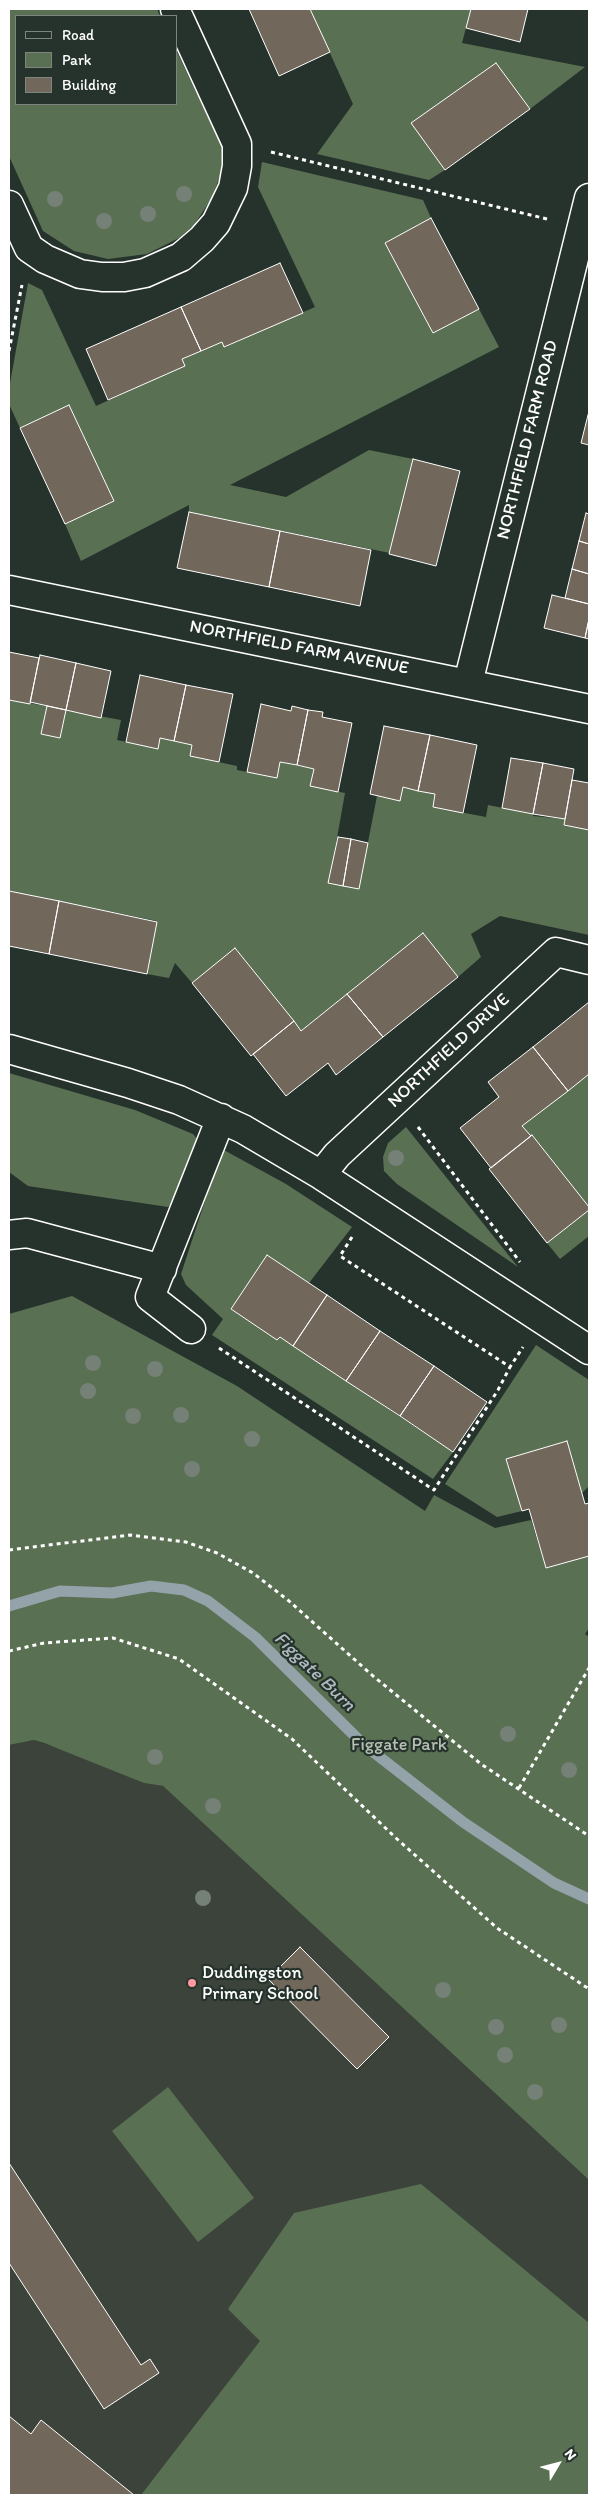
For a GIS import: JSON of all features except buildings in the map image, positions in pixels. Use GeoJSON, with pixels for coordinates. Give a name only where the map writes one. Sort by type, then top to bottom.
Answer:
{"type":"FeatureCollection","features":[{"type":"Feature","properties":{"kind":"street"},"geometry":{"type":"LineString","coordinates":[[9,205],[29,248],[45,260],[80,274],[102,278],[124,277],[160,268],[181,257],[202,239],[216,223],[233,188],[237,166],[237,144],[178,16]]}},
{"type":"Feature","properties":{"kind":"street","name":"NORTHFIELD FARM ROAD"},"geometry":{"type":"LineString","coordinates":[[468,683],[581,265],[589,198]]}},
{"type":"Feature","properties":{"kind":"street","name":"NORTHFIELD FARM AVENUE"},"geometry":{"type":"LineString","coordinates":[[9,590],[589,709]]}},
{"type":"Feature","properties":{"kind":"street","name":"NORTHFIELD DRIVE"},"geometry":{"type":"LineString","coordinates":[[321,1175],[336,1155],[556,952],[589,960]]}},
{"type":"Feature","properties":{"kind":"street"},"geometry":{"type":"LineString","coordinates":[[9,1049],[128,1083],[179,1100],[221,1118],[275,1146],[589,1350]]}},
{"type":"Feature","properties":{"kind":"street"},"geometry":{"type":"LineString","coordinates":[[192,1330],[150,1297],[221,1118]]}},
{"type":"Feature","properties":{"kind":"street"},"geometry":{"type":"LineString","coordinates":[[9,1235],[27,1234],[162,1269]]}},
{"type":"Feature","properties":{"kind":"path"},"geometry":{"type":"LineString","coordinates":[[237,144],[550,219]]}},
{"type":"Feature","properties":{"kind":"path"},"geometry":{"type":"LineString","coordinates":[[9,351],[29,248]]}},
{"type":"Feature","properties":{"kind":"path"},"geometry":{"type":"LineString","coordinates":[[192,1330],[434,1490],[498,1390],[510,1367]]}},
{"type":"Feature","properties":{"kind":"path"},"geometry":{"type":"LineString","coordinates":[[9,1550],[130,1535],[186,1542],[217,1554],[253,1573],[282,1596],[418,1713],[481,1764],[589,1836]]}},
{"type":"Feature","properties":{"kind":"path"},"geometry":{"type":"LineString","coordinates":[[9,1651],[44,1643],[113,1638],[179,1659],[292,1738],[397,1839],[497,1928],[589,1989]]}},
{"type":"Feature","properties":{"kind":"path"},"geometry":{"type":"LineString","coordinates":[[519,1788],[589,1668]]}},
{"type":"Feature","properties":{"kind":"shaded area","name":"Duddingston Primary School"},"geometry":{"type":"Polygon","coordinates":[[[34,1740],[91,1760],[144,1783],[163,1786],[589,2180],[589,2431],[538,2495],[9,2495],[9,1745],[34,1740]]]}},
{"type":"Feature","properties":{"kind":"green space"},"geometry":{"type":"Polygon","coordinates":[[[9,9],[157,9],[160,15],[15,15],[15,105],[178,105],[178,54],[223,149],[221,173],[212,198],[194,225],[179,238],[147,254],[108,259],[74,251],[43,231],[9,156],[9,9]]]}},
{"type":"Feature","properties":{"kind":"green space"},"geometry":{"type":"Polygon","coordinates":[[[310,9],[471,9],[462,43],[585,67],[530,109],[496,63],[412,123],[445,170],[429,180],[317,154],[353,104],[310,9]]]}},
{"type":"Feature","properties":{"kind":"green space"},"geometry":{"type":"Polygon","coordinates":[[[262,162],[423,200],[431,218],[385,243],[433,333],[479,309],[499,347],[230,485],[286,497],[369,450],[413,459],[390,553],[189,512],[189,505],[81,561],[65,524],[114,501],[69,405],[20,428],[9,404],[9,389],[28,283],[42,290],[96,406],[184,366],[182,359],[222,342],[225,347],[315,307],[258,187],[262,162]]]}},
{"type":"Feature","properties":{"kind":"green space"},"geometry":{"type":"Polygon","coordinates":[[[9,700],[47,706],[41,734],[60,738],[66,710],[121,720],[117,740],[158,749],[160,738],[192,745],[190,756],[237,766],[237,770],[277,778],[280,762],[314,769],[310,786],[345,793],[329,883],[359,888],[377,796],[400,800],[403,787],[435,794],[433,807],[486,817],[488,805],[533,814],[533,816],[565,819],[564,825],[589,830],[589,935],[500,916],[471,934],[481,957],[458,977],[423,933],[301,1031],[236,949],[192,983],[175,963],[169,978],[147,974],[157,921],[9,891],[9,700]]]}},
{"type":"Feature","properties":{"kind":"green space"},"geometry":{"type":"Polygon","coordinates":[[[9,1073],[135,1110],[193,1134],[197,1139],[179,1197],[168,1207],[28,1186],[9,1172],[9,1073]]]}},
{"type":"Feature","properties":{"kind":"green space"},"geometry":{"type":"Polygon","coordinates":[[[589,1074],[589,1207],[532,1135],[522,1126],[589,1074]]]}},
{"type":"Feature","properties":{"kind":"green space"},"geometry":{"type":"Polygon","coordinates":[[[406,1127],[518,1267],[397,1184],[384,1171],[383,1157],[388,1143],[406,1127]]]}},
{"type":"Feature","properties":{"kind":"green space"},"geometry":{"type":"Polygon","coordinates":[[[222,1149],[286,1184],[352,1227],[309,1283],[267,1255],[231,1309],[277,1340],[280,1337],[453,1452],[433,1479],[212,1335],[223,1319],[186,1285],[181,1274],[222,1149]]]}},
{"type":"Feature","properties":{"kind":"green space"},"geometry":{"type":"Polygon","coordinates":[[[589,1210],[589,1236],[560,1259],[547,1243],[589,1210]]]}},
{"type":"Feature","properties":{"kind":"green space","name":"Figgate Park"},"geometry":{"type":"Polygon","coordinates":[[[72,1296],[237,1386],[425,1511],[434,1495],[495,1528],[531,1520],[546,1568],[589,1556],[589,1628],[585,1634],[589,1637],[589,2180],[163,1786],[144,1783],[34,1740],[9,1745],[9,1314],[72,1296]]]}},
{"type":"Feature","properties":{"kind":"green space"},"geometry":{"type":"Polygon","coordinates":[[[536,1345],[589,1380],[589,1486],[582,1493],[567,1441],[507,1459],[522,1511],[497,1517],[445,1484],[536,1345]]]}},
{"type":"Feature","properties":{"kind":"green space"},"geometry":{"type":"Polygon","coordinates":[[[168,2087],[254,2198],[198,2242],[112,2131],[168,2087]]]}},
{"type":"Feature","properties":{"kind":"green space"},"geometry":{"type":"Polygon","coordinates":[[[421,2184],[589,2323],[589,2495],[141,2495],[260,2341],[228,2309],[294,2213],[421,2184]]]}},
{"type":"Feature","properties":{"kind":"waterway","name":"Figgate Burn"},"geometry":{"type":"LineString","coordinates":[[9,1606],[60,1591],[112,1593],[151,1586],[184,1590],[208,1601],[255,1637],[363,1744],[463,1822],[554,1883],[589,1899]]}},
{"type":"Feature","properties":{"kind":"place","name":"Duddingston Primary School"},"geometry":{"type":"Point","coordinates":[192,1983]}}]}
